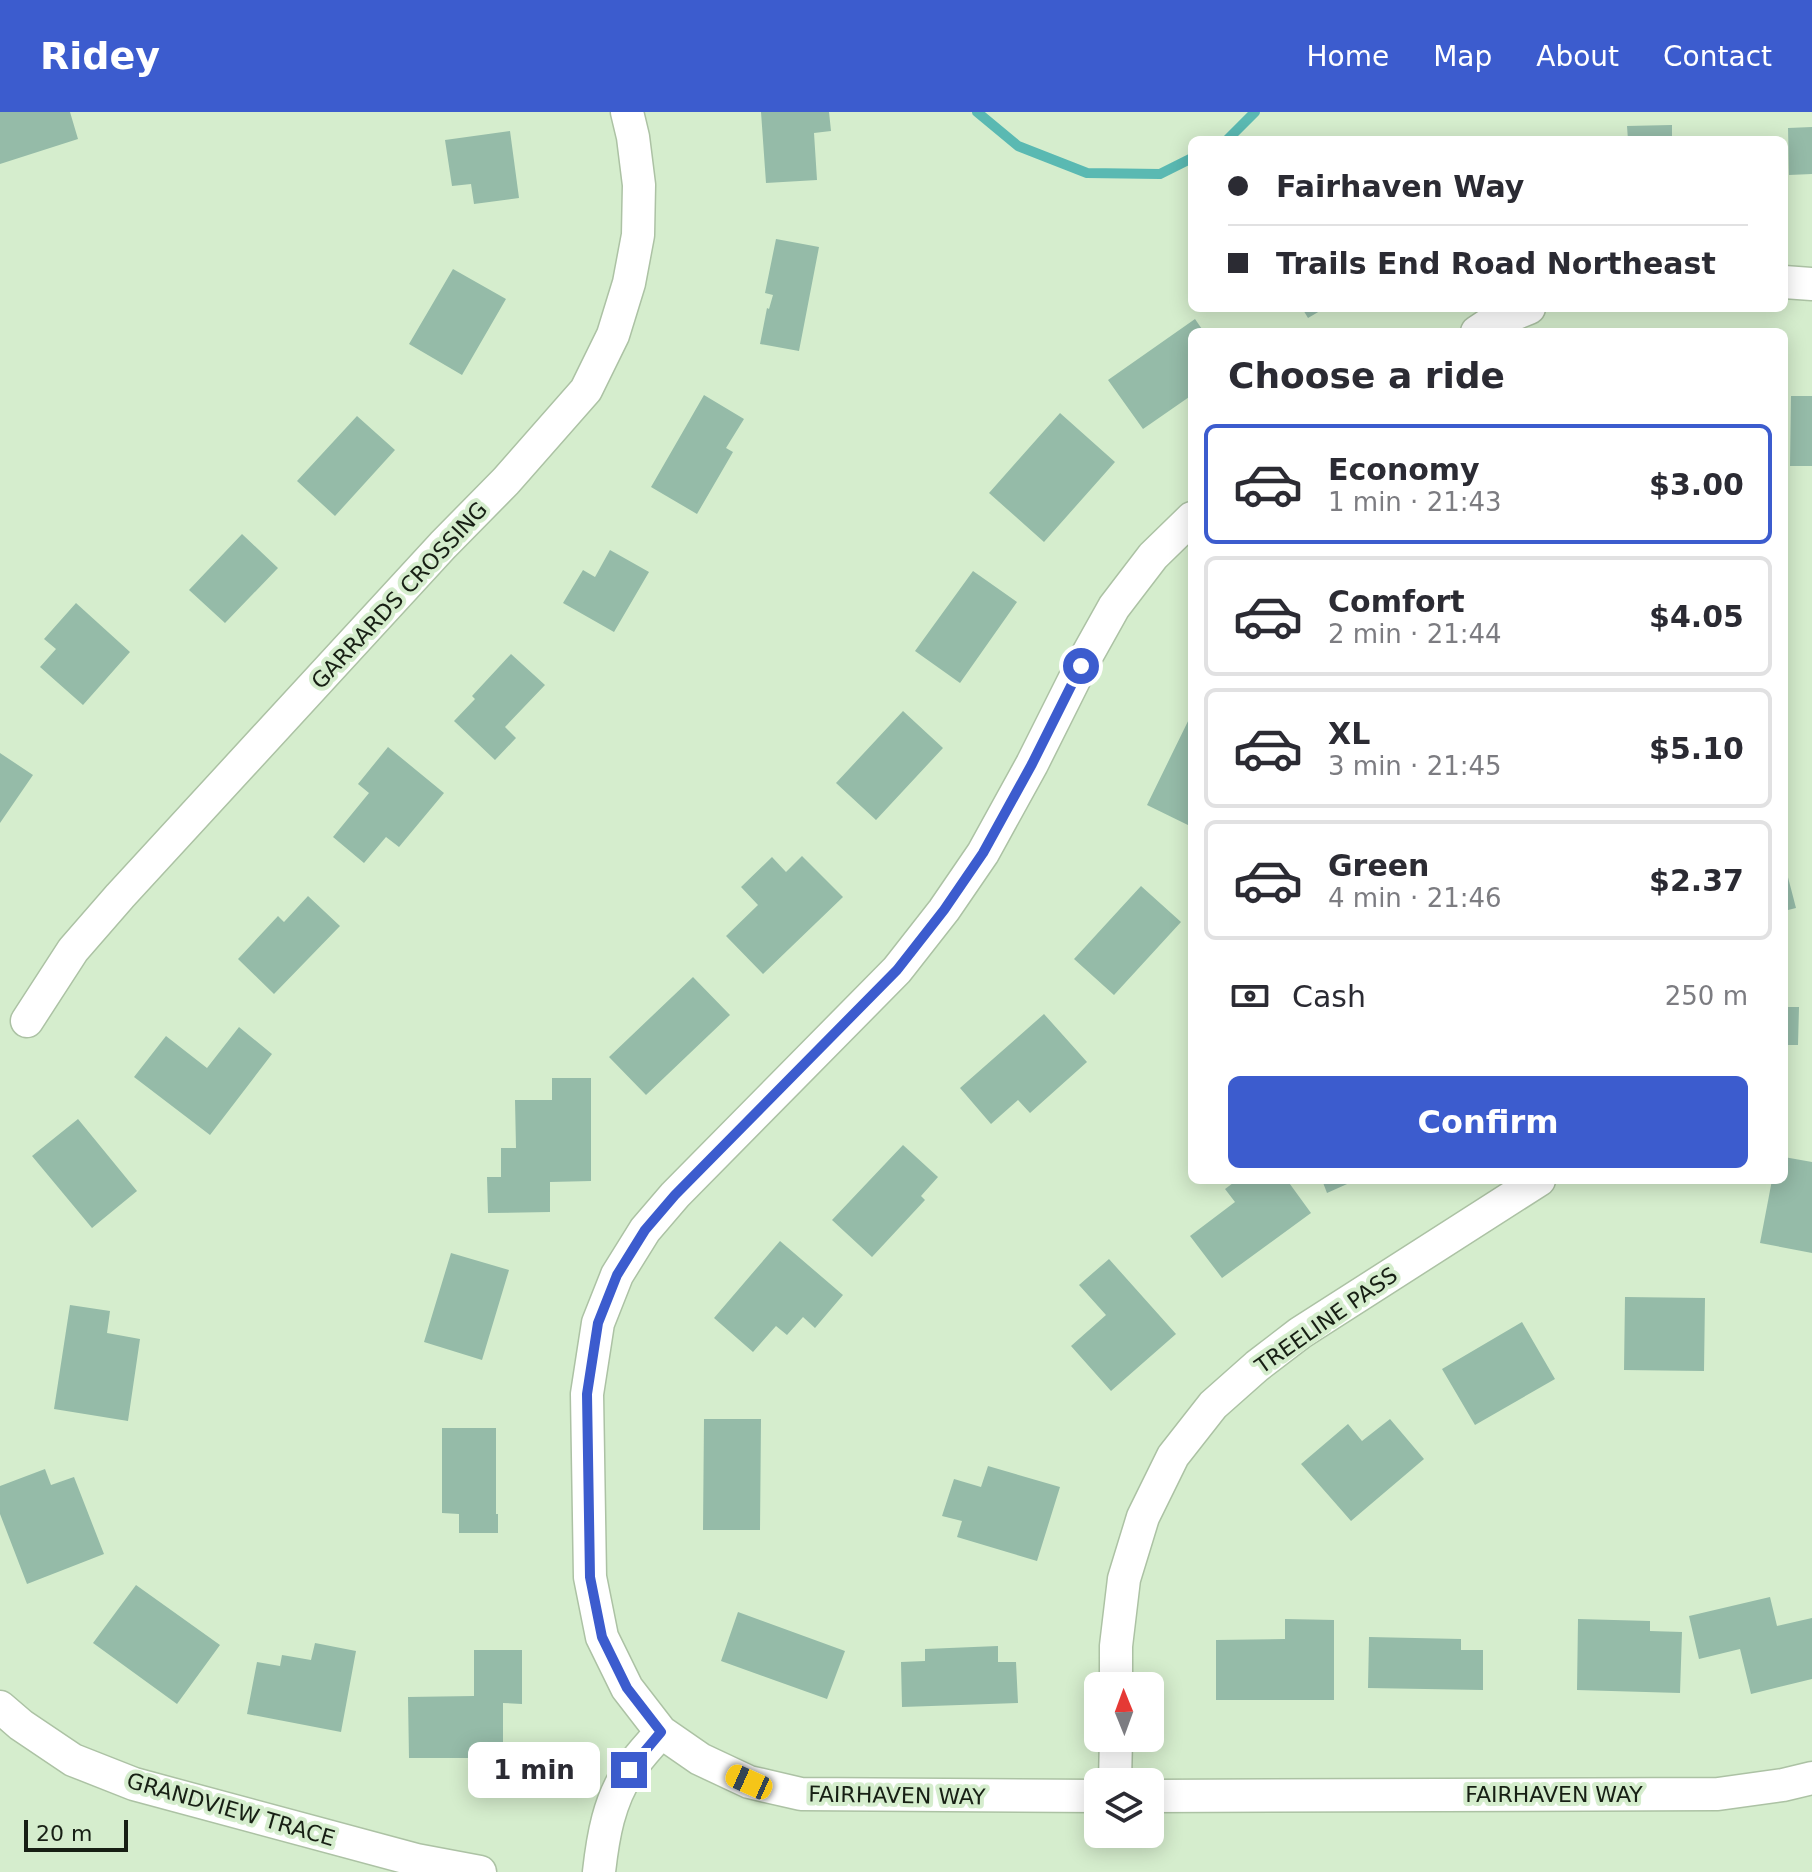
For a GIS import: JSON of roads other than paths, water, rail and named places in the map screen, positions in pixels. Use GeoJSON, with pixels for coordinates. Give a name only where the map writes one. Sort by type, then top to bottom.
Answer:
{"type":"FeatureCollection","features":[{"type":"Feature","properties":{"kind":"street","name":"GARRARDS CROSSING"},"geometry":{"type":"LineString","coordinates":[[27,1021],[73,950],[120,896],[443,545],[506,481],[586,390],[613,335],[629,283],[638,235],[639,185],[627,112]]}},
{"type":"Feature","properties":{"kind":"street"},"geometry":{"type":"LineString","coordinates":[[1788,282],[1812,284]]}},
{"type":"Feature","properties":{"kind":"street"},"geometry":{"type":"LineString","coordinates":[[1483,328],[1519,312]]}},
{"type":"Feature","properties":{"kind":"street","name":"FAIRHAVEN WAY"},"geometry":{"type":"LineString","coordinates":[[1084,1796],[801,1794],[749,1782],[700,1759],[661,1732],[627,1688],[602,1637],[590,1577],[587,1394],[598,1323],[617,1275],[645,1230],[675,1195],[897,970],[944,910],[983,853],[1114,607],[1153,556],[1188,522]]}},
{"type":"Feature","properties":{"kind":"street","name":"TREELINE PASS"},"geometry":{"type":"LineString","coordinates":[[1116,1672],[1124,1579],[1143,1517],[1173,1456],[1213,1405],[1300,1333],[1533,1184]]}},
{"type":"Feature","properties":{"kind":"street","name":"GRANDVIEW TRACE"},"geometry":{"type":"LineString","coordinates":[[0,1707],[73,1760],[134,1784],[416,1860],[480,1872]]}},
{"type":"Feature","properties":{"kind":"street"},"geometry":{"type":"LineString","coordinates":[[599,1872],[604,1831],[615,1796],[629,1770],[661,1732]]}},
{"type":"Feature","properties":{"kind":"street","name":"FAIRHAVEN WAY"},"geometry":{"type":"LineString","coordinates":[[1164,1796],[1718,1794],[1812,1778]]}},
{"type":"Feature","properties":{"kind":"waterway"},"geometry":{"type":"LineString","coordinates":[[977,112],[1018,146],[1087,173],[1160,174],[1188,160]]}},
{"type":"Feature","properties":{"kind":"waterway"},"geometry":{"type":"LineString","coordinates":[[1231,136],[1255,112]]}}]}
